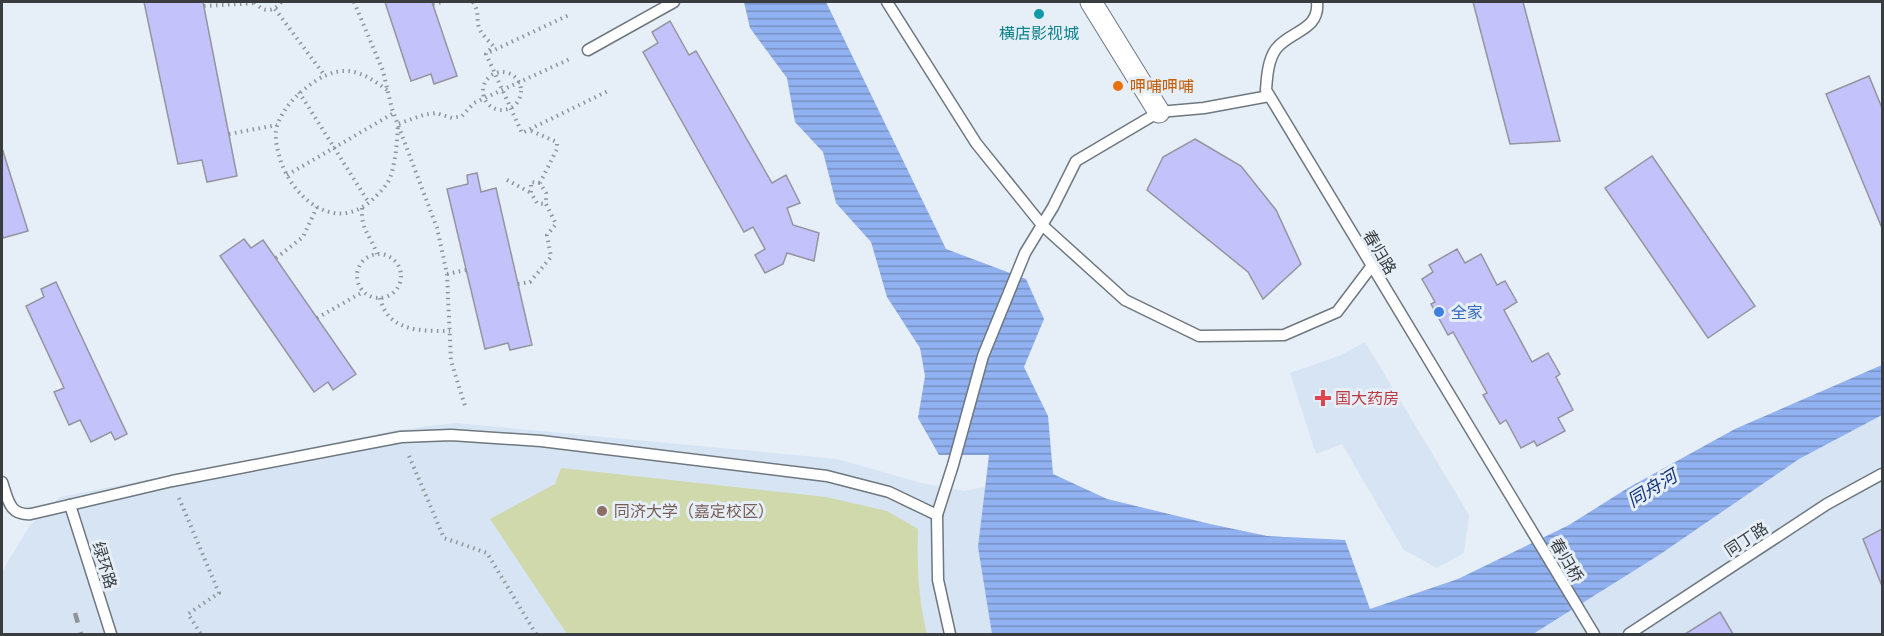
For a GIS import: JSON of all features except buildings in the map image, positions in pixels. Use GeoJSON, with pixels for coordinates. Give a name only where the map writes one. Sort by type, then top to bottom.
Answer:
{"type":"FeatureCollection","features":[{"type":"Feature","properties":{"kind":"street"},"geometry":{"type":"LineString","coordinates":[[1091,2],[1159,112]]}},
{"type":"Feature","properties":{"kind":"lane"},"geometry":{"type":"LineString","coordinates":[[588,50],[674,2]]}},
{"type":"Feature","properties":{"kind":"lane"},"geometry":{"type":"LineString","coordinates":[[887,2],[976,143],[1042,225],[1125,300],[1199,336],[1284,335],[1337,312],[1371,267]]}},
{"type":"Feature","properties":{"kind":"lane"},"geometry":{"type":"LineString","coordinates":[[950,634],[938,580],[937,515],[983,356],[1025,253],[1076,161],[1159,112],[1204,108],[1269,96],[1266,90],[1267,79],[1275,50],[1283,41],[1307,28],[1315,16],[1317,2]]}},
{"type":"Feature","properties":{"kind":"lane","name":"春归路"},"geometry":{"type":"LineString","coordinates":[[1269,96],[1526,522]]}},
{"type":"Feature","properties":{"kind":"lane"},"geometry":{"type":"LineString","coordinates":[[2,482],[13,510],[21,515],[172,481],[401,437],[452,435],[541,441],[827,476],[889,492],[937,515]]}},
{"type":"Feature","properties":{"kind":"lane","name":"同丁路"},"geometry":{"type":"LineString","coordinates":[[1629,634],[1827,504],[1882,474]]}},
{"type":"Feature","properties":{"kind":"lane","name":"绿环路"},"geometry":{"type":"LineString","coordinates":[[70,505],[111,634]]}},
{"type":"Feature","properties":{"kind":"lane","name":"春归桥"},"geometry":{"type":"LineString","coordinates":[[1526,522],[1593,634]]}},
{"type":"Feature","properties":{"kind":"path"},"geometry":{"type":"LineString","coordinates":[[204,6],[255,2],[262,9],[275,9],[281,2]]}},
{"type":"Feature","properties":{"kind":"path"},"geometry":{"type":"LineString","coordinates":[[354,2],[383,71],[394,113],[437,228],[447,274],[451,362],[466,409]]}},
{"type":"Feature","properties":{"kind":"path"},"geometry":{"type":"LineString","coordinates":[[433,4],[444,2]]}},
{"type":"Feature","properties":{"kind":"path"},"geometry":{"type":"LineString","coordinates":[[473,2],[479,12],[480,30],[493,46],[486,54]]}},
{"type":"Feature","properties":{"kind":"path"},"geometry":{"type":"LineString","coordinates":[[275,9],[325,76]]}},
{"type":"Feature","properties":{"kind":"path"},"geometry":{"type":"LineString","coordinates":[[486,54],[571,14]]}},
{"type":"Feature","properties":{"kind":"path"},"geometry":{"type":"LineString","coordinates":[[398,124],[436,113],[452,118],[462,116],[474,103],[588,50]]}},
{"type":"Feature","properties":{"kind":"path"},"geometry":{"type":"LineString","coordinates":[[486,54],[522,133],[608,91]]}},
{"type":"Feature","properties":{"kind":"path"},"geometry":{"type":"LineString","coordinates":[[387,90],[367,75],[350,71],[330,73],[299,92],[277,125],[276,143],[286,175],[300,196],[317,207],[341,213],[357,211],[383,189],[389,180],[396,155],[398,124]]}},
{"type":"Feature","properties":{"kind":"path"},"geometry":{"type":"LineString","coordinates":[[504,72],[519,82],[518,100],[510,108],[492,107],[484,98],[483,85],[494,74],[504,72]]}},
{"type":"Feature","properties":{"kind":"path"},"geometry":{"type":"LineString","coordinates":[[299,92],[369,202]]}},
{"type":"Feature","properties":{"kind":"path"},"geometry":{"type":"LineString","coordinates":[[286,175],[394,113]]}},
{"type":"Feature","properties":{"kind":"path"},"geometry":{"type":"LineString","coordinates":[[229,134],[277,125]]}},
{"type":"Feature","properties":{"kind":"path"},"geometry":{"type":"LineString","coordinates":[[528,129],[557,142],[557,149],[540,183]]}},
{"type":"Feature","properties":{"kind":"path"},"geometry":{"type":"LineString","coordinates":[[507,180],[531,193],[537,203],[546,204]]}},
{"type":"Feature","properties":{"kind":"path"},"geometry":{"type":"LineString","coordinates":[[531,193],[531,182],[540,183]]}},
{"type":"Feature","properties":{"kind":"path"},"geometry":{"type":"LineString","coordinates":[[518,284],[530,282],[551,257],[547,236],[556,224],[546,204],[546,193],[540,183]]}},
{"type":"Feature","properties":{"kind":"path"},"geometry":{"type":"LineString","coordinates":[[276,258],[303,237],[317,207]]}},
{"type":"Feature","properties":{"kind":"path"},"geometry":{"type":"LineString","coordinates":[[362,207],[363,229],[373,243],[377,254]]}},
{"type":"Feature","properties":{"kind":"path"},"geometry":{"type":"LineString","coordinates":[[377,254],[390,257],[399,268],[401,276],[396,290],[380,298],[363,292],[357,279],[360,265],[364,260],[377,254]]}},
{"type":"Feature","properties":{"kind":"path"},"geometry":{"type":"LineString","coordinates":[[447,274],[466,270]]}},
{"type":"Feature","properties":{"kind":"path"},"geometry":{"type":"LineString","coordinates":[[317,318],[363,292]]}},
{"type":"Feature","properties":{"kind":"path"},"geometry":{"type":"LineString","coordinates":[[380,298],[383,310],[394,322],[428,331],[450,331]]}},
{"type":"Feature","properties":{"kind":"path"},"geometry":{"type":"LineString","coordinates":[[401,437],[444,538],[487,553],[536,634]]}},
{"type":"Feature","properties":{"kind":"path"},"geometry":{"type":"LineString","coordinates":[[172,481],[219,593],[188,614],[201,634]]}},
{"type":"Feature","properties":{"kind":"shaded area"},"geometry":{"type":"Polygon","coordinates":[[[1365,342],[1469,515],[1464,553],[1437,568],[1404,550],[1342,444],[1316,454],[1290,373],[1339,356],[1365,342]]]}},
{"type":"Feature","properties":{"kind":"shaded area","name":"同济大学（嘉定校区）"},"geometry":{"type":"Polygon","coordinates":[[[1882,365],[1882,634],[2,634],[2,575],[6,565],[30,525],[60,497],[398,430],[456,423],[837,459],[921,483],[964,491],[1052,474],[1107,499],[1210,524],[1267,536],[1345,540],[1370,609],[1458,579],[1569,525],[1628,488],[1735,429],[1882,365]]]}},
{"type":"Feature","properties":{"kind":"green space"},"geometry":{"type":"Polygon","coordinates":[[[561,468],[826,497],[887,511],[918,529],[919,582],[927,634],[567,634],[490,519],[555,484],[561,468]]]}},
{"type":"Feature","properties":{"kind":"water","name":"同舟河"},"geometry":{"type":"Polygon","coordinates":[[[744,2],[826,2],[946,249],[1026,279],[1044,319],[1024,367],[1048,416],[1053,474],[1107,499],[1210,524],[1267,536],[1345,540],[1370,609],[1458,579],[1569,525],[1628,488],[1735,429],[1882,365],[1882,415],[1799,459],[1659,555],[1533,634],[992,634],[978,547],[989,455],[939,455],[918,418],[925,376],[920,348],[887,297],[871,242],[836,203],[823,152],[795,122],[787,78],[750,28],[744,2]]]}},
{"type":"Feature","properties":{"kind":"railway"},"geometry":{"type":"LineString","coordinates":[[75,613],[81,634]]}},
{"type":"Feature","properties":{"kind":"place","name":"横店影视城"},"geometry":{"type":"Point","coordinates":[1039,14]}},
{"type":"Feature","properties":{"kind":"place","name":"呷哺呷哺"},"geometry":{"type":"Point","coordinates":[1118,86]}},
{"type":"Feature","properties":{"kind":"place","name":"全家"},"geometry":{"type":"Point","coordinates":[1439,312]}},
{"type":"Feature","properties":{"kind":"place","name":"国大药房"},"geometry":{"type":"Point","coordinates":[1323,398]}},
{"type":"Feature","properties":{"kind":"place","name":"同济大学（嘉定校区）"},"geometry":{"type":"Point","coordinates":[602,511]}}]}
